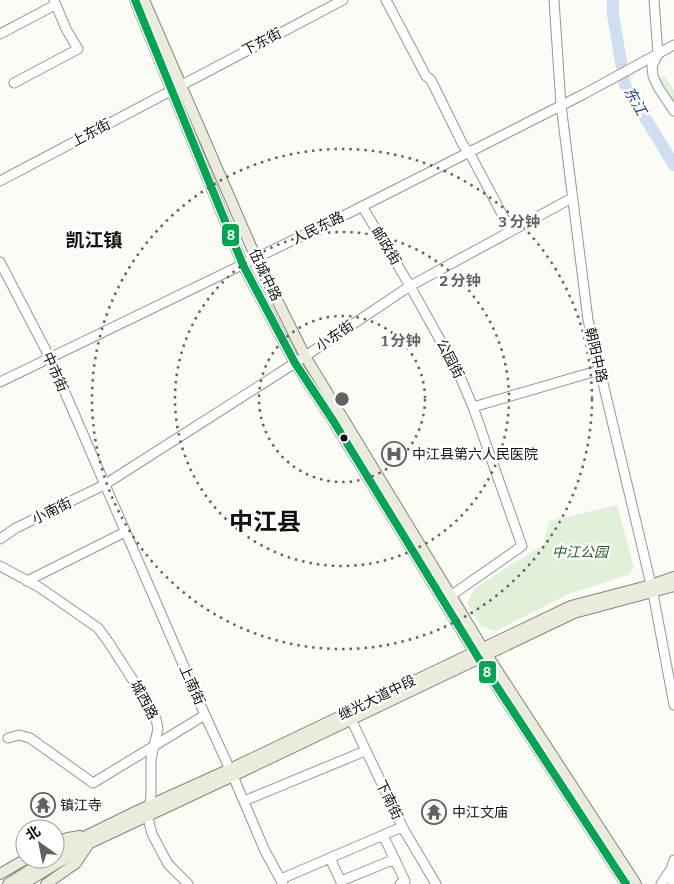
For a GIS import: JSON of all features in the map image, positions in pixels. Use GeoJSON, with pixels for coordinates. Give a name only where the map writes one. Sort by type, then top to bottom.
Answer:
{"type":"FeatureCollection","features":[{"type":"Feature","properties":{"kind":"main road","name":"伍城中路"},"geometry":{"type":"LineString","coordinates":[[135,0],[243,264],[295,363],[448,598]]}},
{"type":"Feature","properties":{"kind":"main road","name":"伍城中路"},"geometry":{"type":"LineString","coordinates":[[144,0],[256,258],[305,356],[448,598]]}},
{"type":"Feature","properties":{"kind":"main road","name":"继光大道中段"},"geometry":{"type":"LineString","coordinates":[[652,589],[674,577]]}},
{"type":"Feature","properties":{"kind":"main road","name":"继光大道中段"},"geometry":{"type":"LineString","coordinates":[[69,850],[88,839],[481,653],[574,613],[652,589],[674,586]]}},
{"type":"Feature","properties":{"kind":"main road"},"geometry":{"type":"LineString","coordinates":[[448,598],[626,884]]}},
{"type":"Feature","properties":{"kind":"main road"},"geometry":{"type":"LineString","coordinates":[[481,653],[636,884]]}},
{"type":"Feature","properties":{"kind":"main road"},"geometry":{"type":"LineString","coordinates":[[46,884],[76,863],[88,839],[65,839]]}},
{"type":"Feature","properties":{"kind":"main road"},"geometry":{"type":"LineString","coordinates":[[65,851],[69,850]]}},
{"type":"Feature","properties":{"kind":"main road"},"geometry":{"type":"LineString","coordinates":[[22,884],[69,850]]}},
{"type":"Feature","properties":{"kind":"main road"},"geometry":{"type":"LineString","coordinates":[[0,874],[15,865]]}},
{"type":"Feature","properties":{"kind":"main road"},"geometry":{"type":"LineString","coordinates":[[8,884],[31,869]]}},
{"type":"Feature","properties":{"kind":"street","name":"下东街"},"geometry":{"type":"LineString","coordinates":[[181,85],[343,0]]}},
{"type":"Feature","properties":{"kind":"street"},"geometry":{"type":"LineString","coordinates":[[386,0],[426,76],[431,80],[463,145],[469,152],[511,231]]}},
{"type":"Feature","properties":{"kind":"street","name":"朝阳中路"},"geometry":{"type":"LineString","coordinates":[[554,0],[561,105],[588,320],[652,589],[674,704]]}},
{"type":"Feature","properties":{"kind":"street"},"geometry":{"type":"LineString","coordinates":[[654,0],[658,54],[652,66],[653,76],[674,111]]}},
{"type":"Feature","properties":{"kind":"street"},"geometry":{"type":"LineString","coordinates":[[0,34],[54,2],[66,29],[78,49],[14,83]]}},
{"type":"Feature","properties":{"kind":"street","name":"人民东路"},"geometry":{"type":"LineString","coordinates":[[0,382],[362,206],[584,94],[646,62],[674,45]]}},
{"type":"Feature","properties":{"kind":"street","name":"上东街"},"geometry":{"type":"LineString","coordinates":[[0,181],[181,85]]}},
{"type":"Feature","properties":{"kind":"street","name":"小东街"},"geometry":{"type":"LineString","coordinates":[[104,485],[295,363],[410,286],[572,198]]}},
{"type":"Feature","properties":{"kind":"street","name":"邮政街"},"geometry":{"type":"LineString","coordinates":[[362,206],[410,286]]}},
{"type":"Feature","properties":{"kind":"street","name":"中市街"},"geometry":{"type":"LineString","coordinates":[[0,262],[50,358],[104,485]]}},
{"type":"Feature","properties":{"kind":"street","name":"公园街"},"geometry":{"type":"LineString","coordinates":[[410,286],[458,372],[473,407],[522,546],[448,598]]}},
{"type":"Feature","properties":{"kind":"street"},"geometry":{"type":"LineString","coordinates":[[473,407],[600,370]]}},
{"type":"Feature","properties":{"kind":"street","name":"上南街"},"geometry":{"type":"LineString","coordinates":[[104,485],[232,772],[265,851],[282,881]]}},
{"type":"Feature","properties":{"kind":"street","name":"小南街"},"geometry":{"type":"LineString","coordinates":[[0,539],[16,528],[104,485]]}},
{"type":"Feature","properties":{"kind":"street"},"geometry":{"type":"LineString","coordinates":[[27,581],[125,532]]}},
{"type":"Feature","properties":{"kind":"street","name":"城西路"},"geometry":{"type":"LineString","coordinates":[[0,566],[27,581],[98,628],[156,718],[158,729],[151,759],[149,810],[152,834],[168,864],[188,884]]}},
{"type":"Feature","properties":{"kind":"street"},"geometry":{"type":"LineString","coordinates":[[8,738],[18,735],[30,738],[93,783],[205,715]]}},
{"type":"Feature","properties":{"kind":"street","name":"下南街"},"geometry":{"type":"LineString","coordinates":[[350,716],[402,827],[436,884]]}},
{"type":"Feature","properties":{"kind":"street"},"geometry":{"type":"LineString","coordinates":[[244,801],[365,751]]}},
{"type":"Feature","properties":{"kind":"street"},"geometry":{"type":"LineString","coordinates":[[282,881],[402,827]]}},
{"type":"Feature","properties":{"kind":"street"},"geometry":{"type":"LineString","coordinates":[[383,835],[405,881],[400,884]]}},
{"type":"Feature","properties":{"kind":"street"},"geometry":{"type":"LineString","coordinates":[[330,858],[341,882],[395,859]]}},
{"type":"Feature","properties":{"kind":"street"},"geometry":{"type":"LineString","coordinates":[[661,884],[671,869],[674,860]]}},
{"type":"Feature","properties":{"kind":"street"},"geometry":{"type":"LineString","coordinates":[[672,884],[674,866]]}},
{"type":"Feature","properties":{"kind":"green space"},"geometry":{"type":"Polygon","coordinates":[[[665,77],[674,90],[674,105],[657,78],[665,77]]]}},
{"type":"Feature","properties":{"kind":"green space","name":"中江公园"},"geometry":{"type":"Polygon","coordinates":[[[617,505],[634,568],[628,575],[569,594],[496,631],[481,626],[467,603],[475,588],[544,544],[549,521],[617,505]]]}},
{"type":"Feature","properties":{"kind":"waterway","name":"东江"},"geometry":{"type":"LineString","coordinates":[[613,0],[613,15],[625,85],[674,165]]}},
{"type":"Feature","properties":{"kind":"transit line","name":"8"},"geometry":{"type":"LineString","coordinates":[[135,0],[243,265],[295,363],[334,422],[479,659],[626,884]]}},
{"type":"Feature","properties":{"kind":"place","name":"中江县第六人民医院"},"geometry":{"type":"Point","coordinates":[394,454]}},
{"type":"Feature","properties":{"kind":"place","name":"镇江寺"},"geometry":{"type":"Point","coordinates":[43,805]}},
{"type":"Feature","properties":{"kind":"place","name":"中江文庙"},"geometry":{"type":"Point","coordinates":[434,812]}},
{"type":"Feature","properties":{"kind":"district","name":"凯江镇"},"geometry":{"type":"Point","coordinates":[94,240]}},
{"type":"Feature","properties":{"kind":"district","name":"中江县"},"geometry":{"type":"Point","coordinates":[265,522]}}]}
